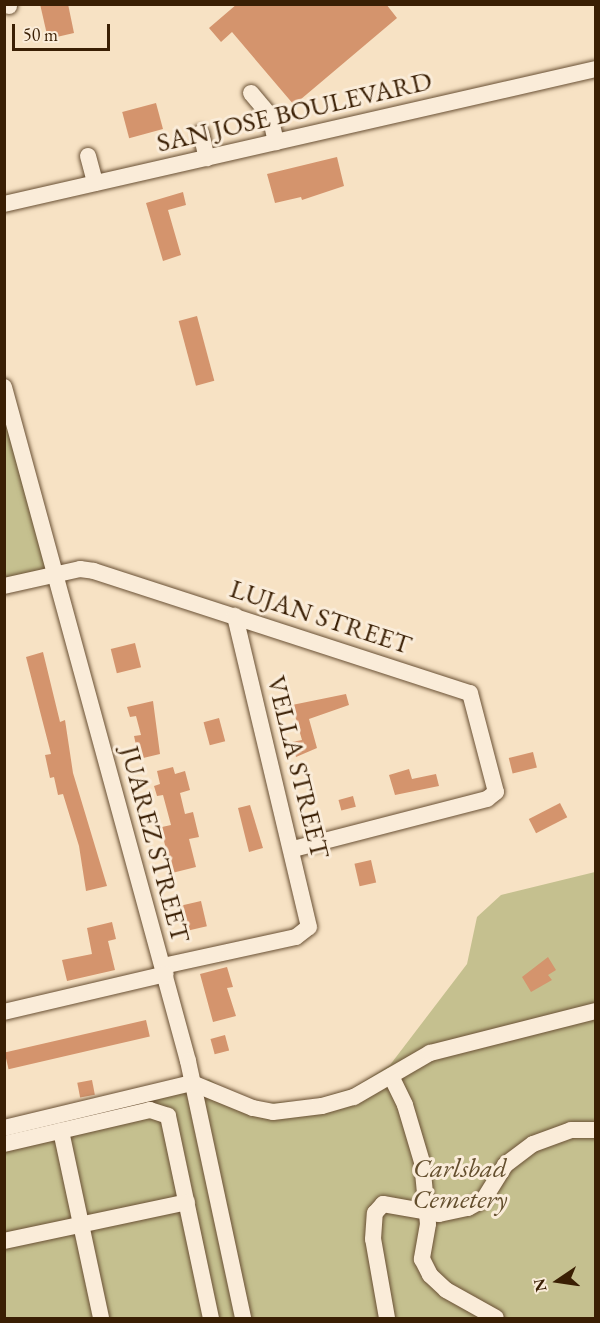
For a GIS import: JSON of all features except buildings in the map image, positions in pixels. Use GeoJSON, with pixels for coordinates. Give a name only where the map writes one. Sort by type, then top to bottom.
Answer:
{"type":"FeatureCollection","features":[{"type":"Feature","properties":{"kind":"street","name":"SAN JOSE BOULEVARD"},"geometry":{"type":"LineString","coordinates":[[4,204],[596,69]]}},
{"type":"Feature","properties":{"kind":"street"},"geometry":{"type":"LineString","coordinates":[[251,93],[270,116],[276,142]]}},
{"type":"Feature","properties":{"kind":"street"},"geometry":{"type":"LineString","coordinates":[[201,133],[207,158]]}},
{"type":"Feature","properties":{"kind":"street"},"geometry":{"type":"LineString","coordinates":[[88,156],[95,183]]}},
{"type":"Feature","properties":{"kind":"street","name":"JUAREZ STREET"},"geometry":{"type":"LineString","coordinates":[[4,387],[164,970],[192,1083],[243,1318]]}},
{"type":"Feature","properties":{"kind":"street","name":"LUJAN STREET"},"geometry":{"type":"LineString","coordinates":[[4,586],[56,575],[94,571],[462,688],[475,701],[496,792],[487,799],[293,849]]}},
{"type":"Feature","properties":{"kind":"street","name":"VELLA STREET"},"geometry":{"type":"LineString","coordinates":[[164,970],[296,937],[307,930],[310,921],[235,616]]}},
{"type":"Feature","properties":{"kind":"street"},"geometry":{"type":"LineString","coordinates":[[4,1012],[164,970]]}},
{"type":"Feature","properties":{"kind":"street"},"geometry":{"type":"LineString","coordinates":[[4,1128],[192,1083],[234,1103],[273,1112],[310,1108],[354,1097],[430,1053],[596,1011]]}},
{"type":"Feature","properties":{"kind":"street"},"geometry":{"type":"LineString","coordinates":[[391,1076],[405,1105],[422,1162],[428,1213],[422,1259],[430,1275],[446,1290],[495,1318]]}},
{"type":"Feature","properties":{"kind":"street"},"geometry":{"type":"LineString","coordinates":[[4,1144],[150,1110],[168,1116],[211,1318]]}},
{"type":"Feature","properties":{"kind":"street"},"geometry":{"type":"LineString","coordinates":[[387,1318],[374,1249],[375,1213],[383,1204],[428,1213],[450,1212],[484,1199],[505,1166],[533,1144],[571,1130],[596,1130]]}},
{"type":"Feature","properties":{"kind":"street"},"geometry":{"type":"LineString","coordinates":[[61,1131],[101,1318]]}},
{"type":"Feature","properties":{"kind":"street"},"geometry":{"type":"LineString","coordinates":[[4,1241],[187,1202]]}},
{"type":"Feature","properties":{"kind":"green space"},"geometry":{"type":"Polygon","coordinates":[[[4,387],[55,575],[4,586],[4,387]]]}},
{"type":"Feature","properties":{"kind":"green space","name":"Carlsbad Cemetery"},"geometry":{"type":"Polygon","coordinates":[[[595,872],[595,1318],[5,1318],[4,1128],[209,1079],[234,1096],[266,1103],[313,1100],[353,1088],[390,1065],[467,964],[477,917],[501,895],[595,872]]]}}]}
